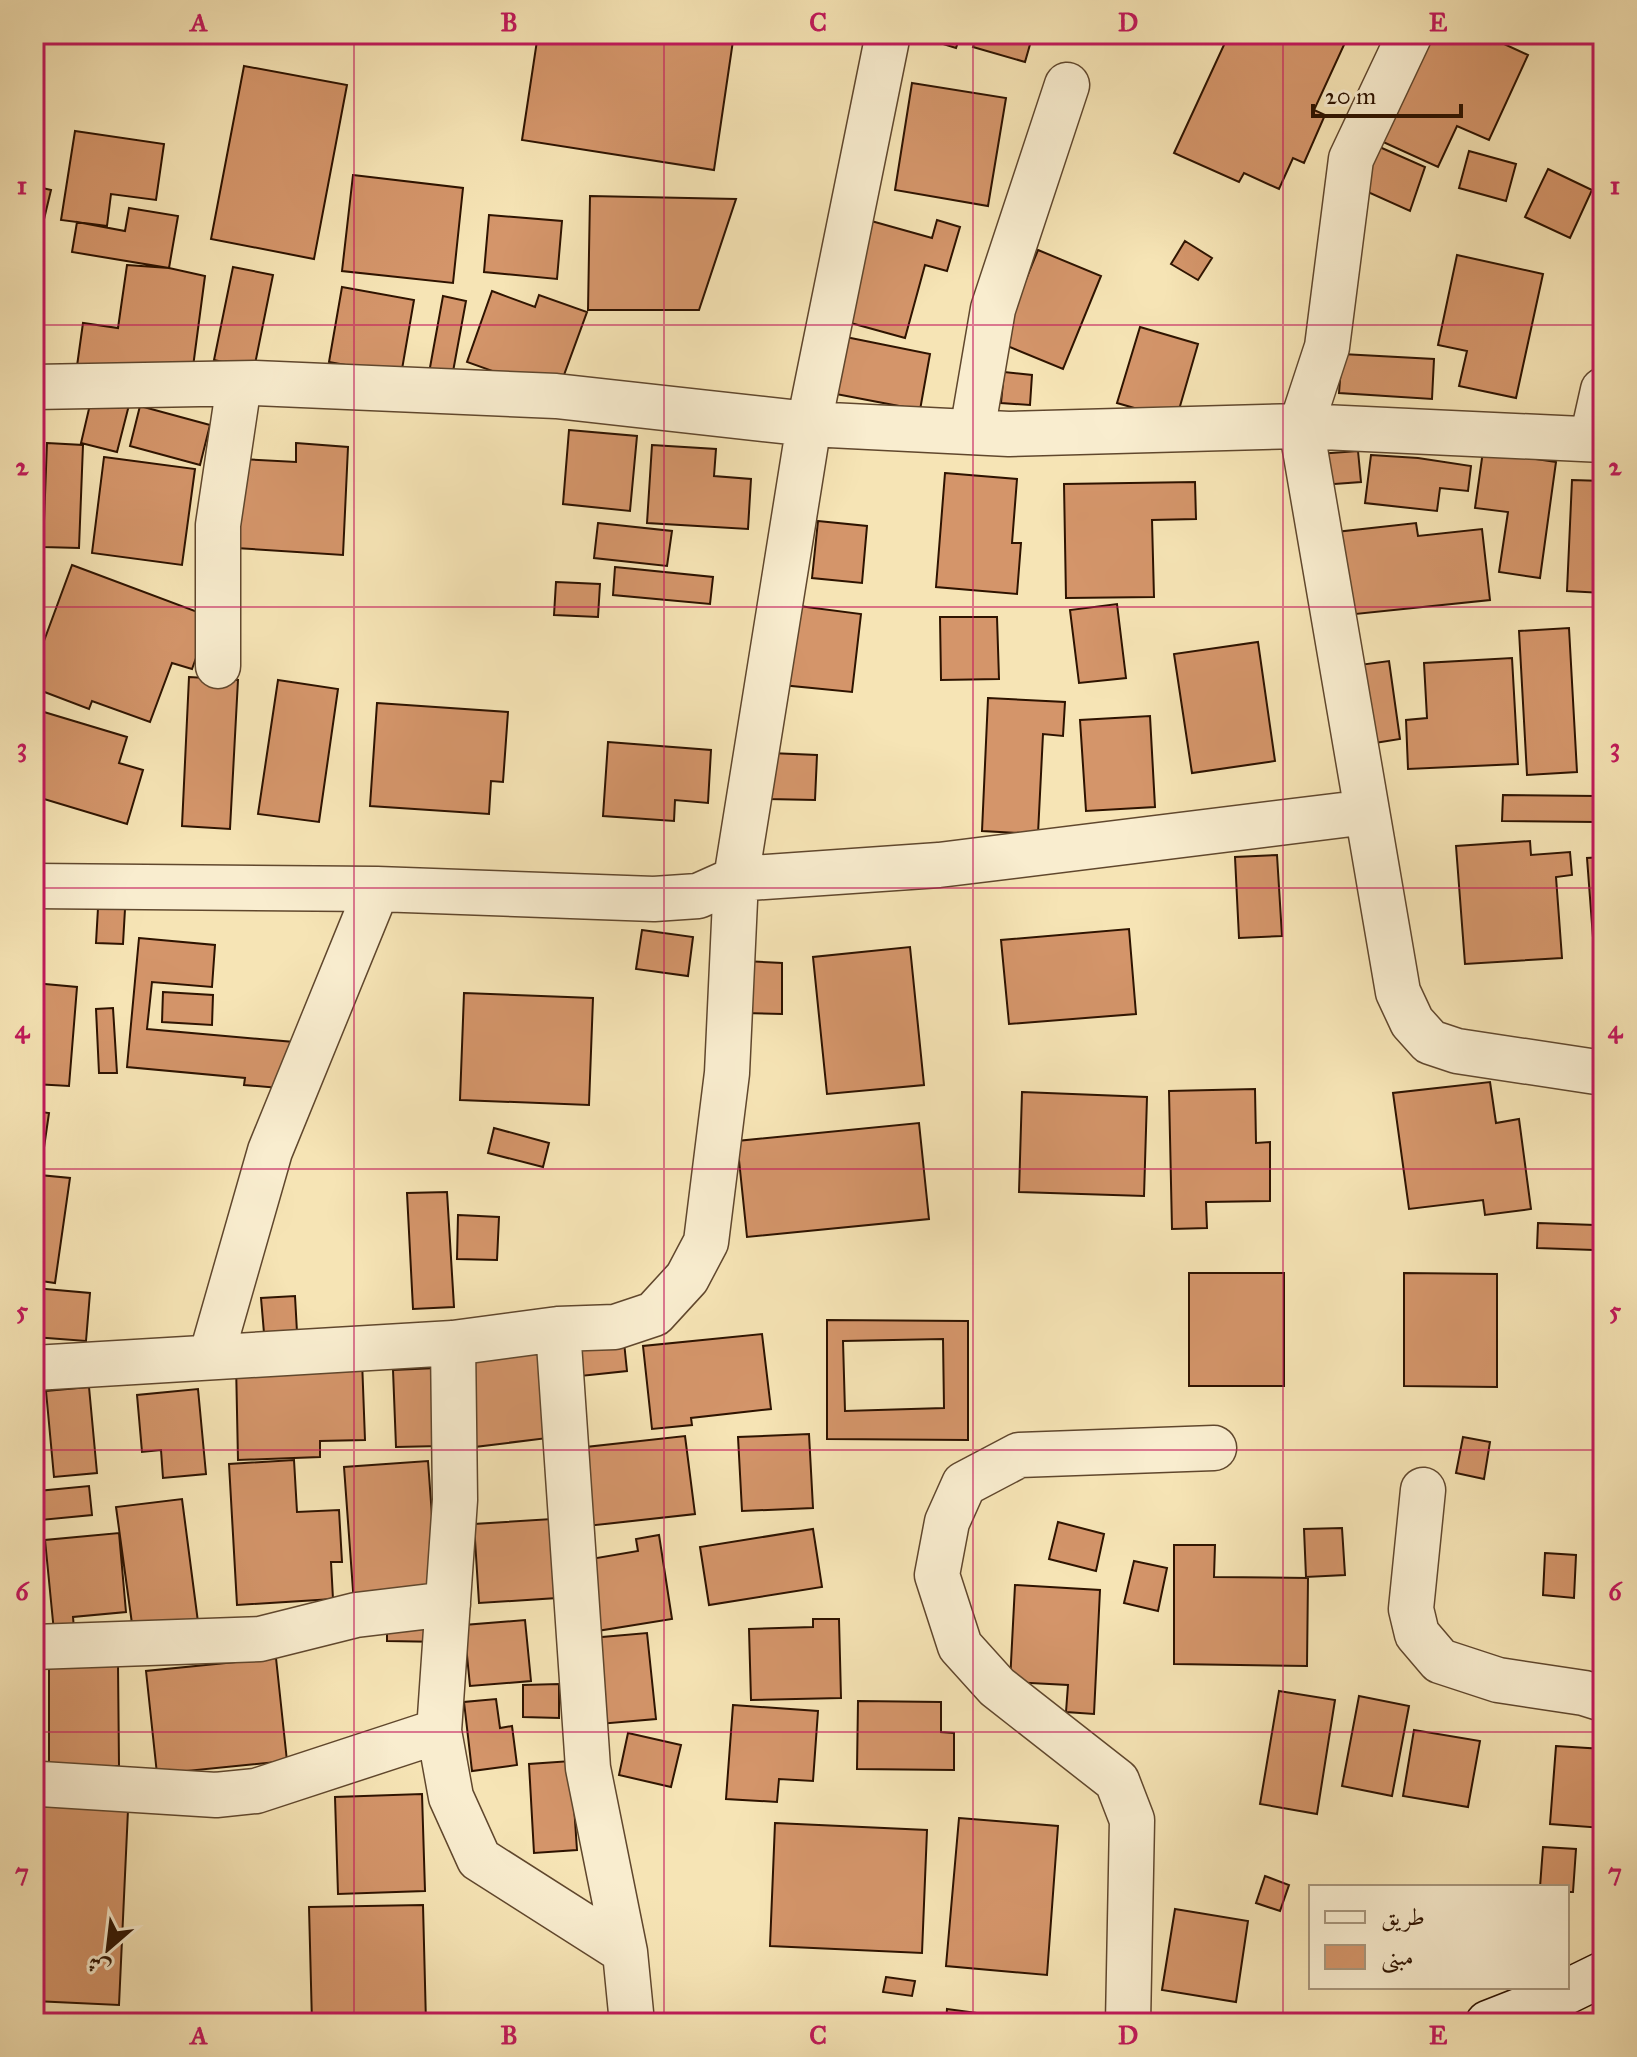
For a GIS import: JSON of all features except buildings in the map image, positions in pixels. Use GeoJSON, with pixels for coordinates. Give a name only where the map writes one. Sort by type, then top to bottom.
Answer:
{"type":"FeatureCollection","features":[{"type":"Feature","properties":{"kind":"street"},"geometry":{"type":"LineString","coordinates":[[34,1368],[453,1343],[558,1329],[615,1327],[654,1314],[687,1278],[706,1242],[727,1073],[736,879],[809,424],[888,34]]}},
{"type":"Feature","properties":{"kind":"street"},"geometry":{"type":"LineString","coordinates":[[1410,34],[1351,159],[1327,347],[1301,426],[1398,992],[1412,1022],[1430,1042],[1457,1051],[1603,1073]]}},
{"type":"Feature","properties":{"kind":"street"},"geometry":{"type":"LineString","coordinates":[[972,432],[993,309],[1067,85]]}},
{"type":"Feature","properties":{"kind":"street"},"geometry":{"type":"LineString","coordinates":[[218,666],[218,525],[239,384]]}},
{"type":"Feature","properties":{"kind":"street"},"geometry":{"type":"LineString","coordinates":[[34,387],[239,384],[556,396],[809,424],[1009,434],[1301,426],[1597,440],[1603,390]]}},
{"type":"Feature","properties":{"kind":"street"},"geometry":{"type":"LineString","coordinates":[[34,886],[377,889],[654,899],[698,896],[736,879],[939,865],[1367,812]]}},
{"type":"Feature","properties":{"kind":"street"},"geometry":{"type":"LineString","coordinates":[[211,1357],[270,1151],[377,889]]}},
{"type":"Feature","properties":{"kind":"street"},"geometry":{"type":"LineString","coordinates":[[558,1329],[588,1768],[625,1952],[632,2023]]}},
{"type":"Feature","properties":{"kind":"street"},"geometry":{"type":"LineString","coordinates":[[453,1343],[455,1500],[439,1731],[451,1797],[479,1859],[625,1952]]}},
{"type":"Feature","properties":{"kind":"street"},"geometry":{"type":"LineString","coordinates":[[1128,2023],[1132,1820],[1117,1781],[997,1687],[960,1646],[937,1575],[947,1522],[964,1484],[1019,1455],[1214,1448]]}},
{"type":"Feature","properties":{"kind":"street"},"geometry":{"type":"LineString","coordinates":[[1423,1490],[1411,1609],[1417,1634],[1424,1643],[1440,1661],[1498,1680],[1584,1693],[1603,1699]]}},
{"type":"Feature","properties":{"kind":"street"},"geometry":{"type":"LineString","coordinates":[[34,1647],[260,1639],[356,1615],[448,1604]]}},
{"type":"Feature","properties":{"kind":"street"},"geometry":{"type":"LineString","coordinates":[[41,1784],[216,1795],[256,1791],[439,1731]]}},
{"type":"Feature","properties":{"kind":"street"},"geometry":{"type":"LineString","coordinates":[[1488,2023],[1603,1974]]}}]}
